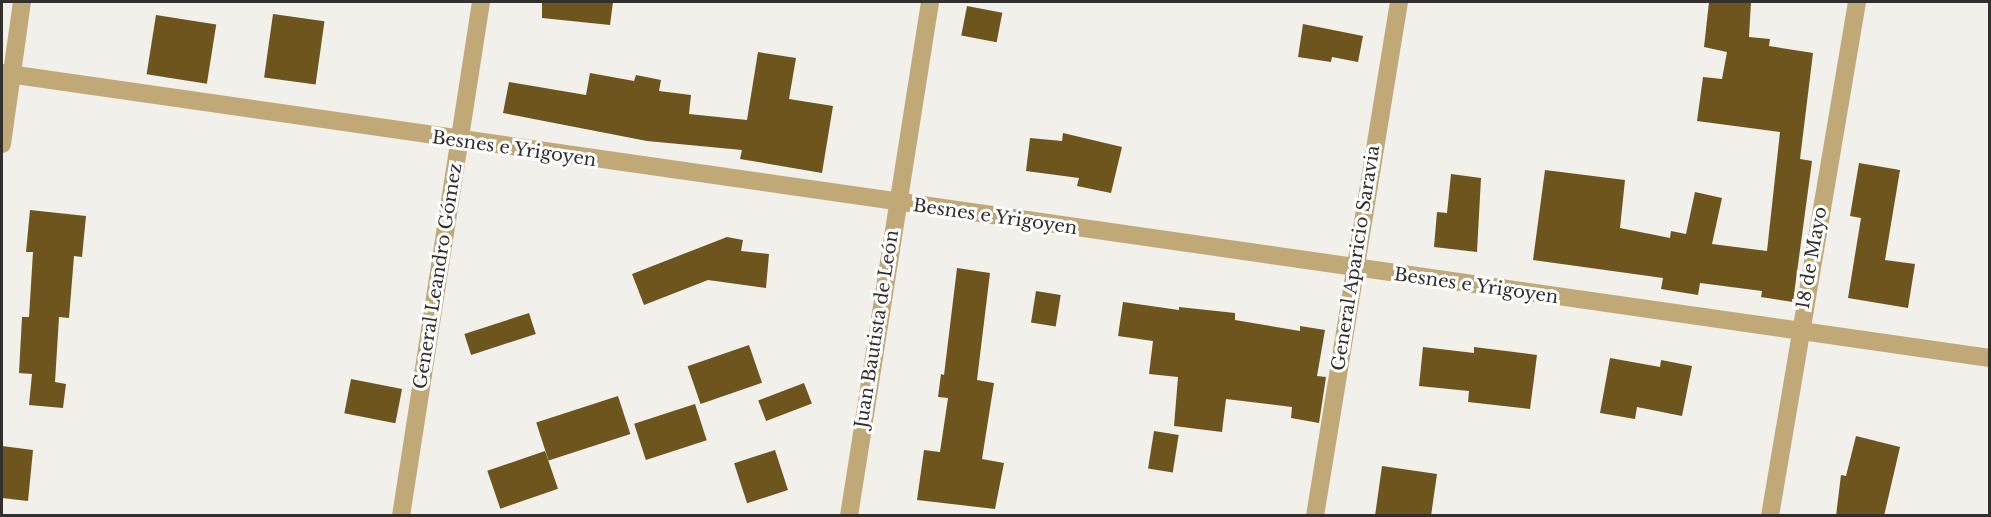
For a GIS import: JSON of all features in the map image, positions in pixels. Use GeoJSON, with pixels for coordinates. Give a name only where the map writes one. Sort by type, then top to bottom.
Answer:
{"type":"FeatureCollection","features":[{"type":"Feature","properties":{"kind":"street"},"geometry":{"type":"LineString","coordinates":[[2,144],[7,73],[22,2]]}},
{"type":"Feature","properties":{"kind":"street","name":"General Leandro Gómez"},"geometry":{"type":"LineString","coordinates":[[401,516],[481,2]]}},
{"type":"Feature","properties":{"kind":"street","name":"Juan Bautista de León"},"geometry":{"type":"LineString","coordinates":[[849,516],[930,2]]}},
{"type":"Feature","properties":{"kind":"street","name":"General Aparicio Saravia"},"geometry":{"type":"LineString","coordinates":[[1315,516],[1399,2]]}},
{"type":"Feature","properties":{"kind":"street","name":"18 de Mayo"},"geometry":{"type":"LineString","coordinates":[[1770,516],[1799,331],[1857,2]]}},
{"type":"Feature","properties":{"kind":"street","name":"Besnes e Yrigoyen"},"geometry":{"type":"LineString","coordinates":[[7,73],[459,141],[1989,358]]}},
{"type":"Feature","properties":{"kind":"building"},"geometry":{"type":"Polygon","coordinates":[[[542,2],[613,2],[610,25],[542,18],[542,2]]]}},
{"type":"Feature","properties":{"kind":"building"},"geometry":{"type":"Polygon","coordinates":[[[1709,2],[1751,2],[1749,37],[1770,39],[1769,46],[1813,53],[1800,159],[1812,161],[1793,302],[1761,297],[1762,291],[1700,283],[1698,295],[1661,289],[1663,278],[1533,260],[1545,170],[1625,180],[1620,228],[1670,238],[1671,231],[1686,234],[1695,192],[1722,198],[1712,244],[1767,251],[1780,132],[1697,121],[1703,77],[1722,79],[1727,52],[1704,47],[1709,2]]]}},
{"type":"Feature","properties":{"kind":"building"},"geometry":{"type":"Polygon","coordinates":[[[967,6],[1002,13],[997,42],[961,35],[967,6]]]}},
{"type":"Feature","properties":{"kind":"building"},"geometry":{"type":"Polygon","coordinates":[[[273,14],[324,21],[316,85],[264,77],[273,14]]]}},
{"type":"Feature","properties":{"kind":"building"},"geometry":{"type":"Polygon","coordinates":[[[156,15],[216,25],[207,84],[147,74],[156,15]]]}},
{"type":"Feature","properties":{"kind":"building"},"geometry":{"type":"Polygon","coordinates":[[[1303,24],[1363,36],[1358,62],[1332,57],[1331,62],[1298,57],[1303,24]]]}},
{"type":"Feature","properties":{"kind":"building"},"geometry":{"type":"Polygon","coordinates":[[[758,52],[796,58],[789,99],[833,106],[822,173],[740,159],[742,150],[647,141],[503,113],[509,82],[586,95],[590,73],[634,81],[636,75],[661,80],[659,91],[691,95],[689,114],[747,120],[758,52]]]}},
{"type":"Feature","properties":{"kind":"building"},"geometry":{"type":"Polygon","coordinates":[[[1063,133],[1122,147],[1111,193],[1077,186],[1079,178],[1026,171],[1030,138],[1062,141],[1063,133]]]}},
{"type":"Feature","properties":{"kind":"building"},"geometry":{"type":"Polygon","coordinates":[[[1859,163],[1900,170],[1885,260],[1915,264],[1908,308],[1848,298],[1861,218],[1850,216],[1859,163]]]}},
{"type":"Feature","properties":{"kind":"building"},"geometry":{"type":"Polygon","coordinates":[[[1451,174],[1481,178],[1477,252],[1434,247],[1437,212],[1447,213],[1451,174]]]}},
{"type":"Feature","properties":{"kind":"building"},"geometry":{"type":"Polygon","coordinates":[[[30,210],[86,216],[82,257],[74,256],[69,318],[59,317],[55,382],[66,384],[63,408],[29,405],[32,374],[19,373],[22,317],[29,317],[33,252],[26,252],[30,210]]]}},
{"type":"Feature","properties":{"kind":"building"},"geometry":{"type":"Polygon","coordinates":[[[727,237],[743,240],[741,251],[769,254],[766,288],[708,280],[644,305],[632,274],[727,237]]]}},
{"type":"Feature","properties":{"kind":"building"},"geometry":{"type":"Polygon","coordinates":[[[957,268],[990,273],[977,380],[994,383],[982,459],[1004,463],[995,509],[917,500],[924,450],[940,452],[948,398],[938,397],[941,374],[944,375],[957,268]]]}},
{"type":"Feature","properties":{"kind":"building"},"geometry":{"type":"Polygon","coordinates":[[[1036,291],[1061,295],[1056,327],[1031,323],[1036,291]]]}},
{"type":"Feature","properties":{"kind":"building"},"geometry":{"type":"Polygon","coordinates":[[[1123,302],[1179,310],[1179,307],[1235,313],[1235,320],[1300,331],[1300,326],[1325,330],[1317,376],[1326,377],[1319,423],[1291,418],[1292,407],[1226,399],[1222,432],[1174,426],[1178,377],[1149,374],[1153,341],[1118,336],[1123,302]]]}},
{"type":"Feature","properties":{"kind":"building"},"geometry":{"type":"Polygon","coordinates":[[[529,313],[536,334],[471,355],[464,334],[529,313]]]}},
{"type":"Feature","properties":{"kind":"building"},"geometry":{"type":"Polygon","coordinates":[[[749,345],[762,383],[701,404],[688,366],[749,345]]]}},
{"type":"Feature","properties":{"kind":"building"},"geometry":{"type":"Polygon","coordinates":[[[1423,347],[1474,353],[1474,347],[1537,355],[1530,409],[1468,402],[1469,391],[1419,386],[1423,347]]]}},
{"type":"Feature","properties":{"kind":"building"},"geometry":{"type":"Polygon","coordinates":[[[1610,358],[1660,367],[1661,360],[1692,366],[1682,416],[1637,407],[1635,419],[1600,413],[1610,358]]]}},
{"type":"Feature","properties":{"kind":"building"},"geometry":{"type":"Polygon","coordinates":[[[351,379],[402,389],[395,423],[344,413],[351,379]]]}},
{"type":"Feature","properties":{"kind":"building"},"geometry":{"type":"Polygon","coordinates":[[[804,383],[812,404],[766,421],[758,401],[804,383]]]}},
{"type":"Feature","properties":{"kind":"building"},"geometry":{"type":"Polygon","coordinates":[[[618,396],[630,434],[549,461],[536,423],[618,396]]]}},
{"type":"Feature","properties":{"kind":"building"},"geometry":{"type":"Polygon","coordinates":[[[695,404],[707,440],[646,460],[634,424],[695,404]]]}},
{"type":"Feature","properties":{"kind":"building"},"geometry":{"type":"Polygon","coordinates":[[[1154,431],[1179,435],[1173,472],[1148,469],[1154,431]]]}},
{"type":"Feature","properties":{"kind":"building"},"geometry":{"type":"Polygon","coordinates":[[[1856,436],[1900,447],[1884,516],[1836,516],[1841,475],[1846,476],[1856,436]]]}},
{"type":"Feature","properties":{"kind":"building"},"geometry":{"type":"Polygon","coordinates":[[[2,446],[33,450],[28,501],[2,498],[2,446]]]}},
{"type":"Feature","properties":{"kind":"building"},"geometry":{"type":"Polygon","coordinates":[[[775,450],[788,490],[747,503],[734,463],[775,450]]]}},
{"type":"Feature","properties":{"kind":"building"},"geometry":{"type":"Polygon","coordinates":[[[545,451],[558,489],[500,509],[487,471],[545,451]]]}},
{"type":"Feature","properties":{"kind":"building"},"geometry":{"type":"Polygon","coordinates":[[[1382,466],[1437,474],[1431,516],[1375,516],[1382,466]]]}}]}
